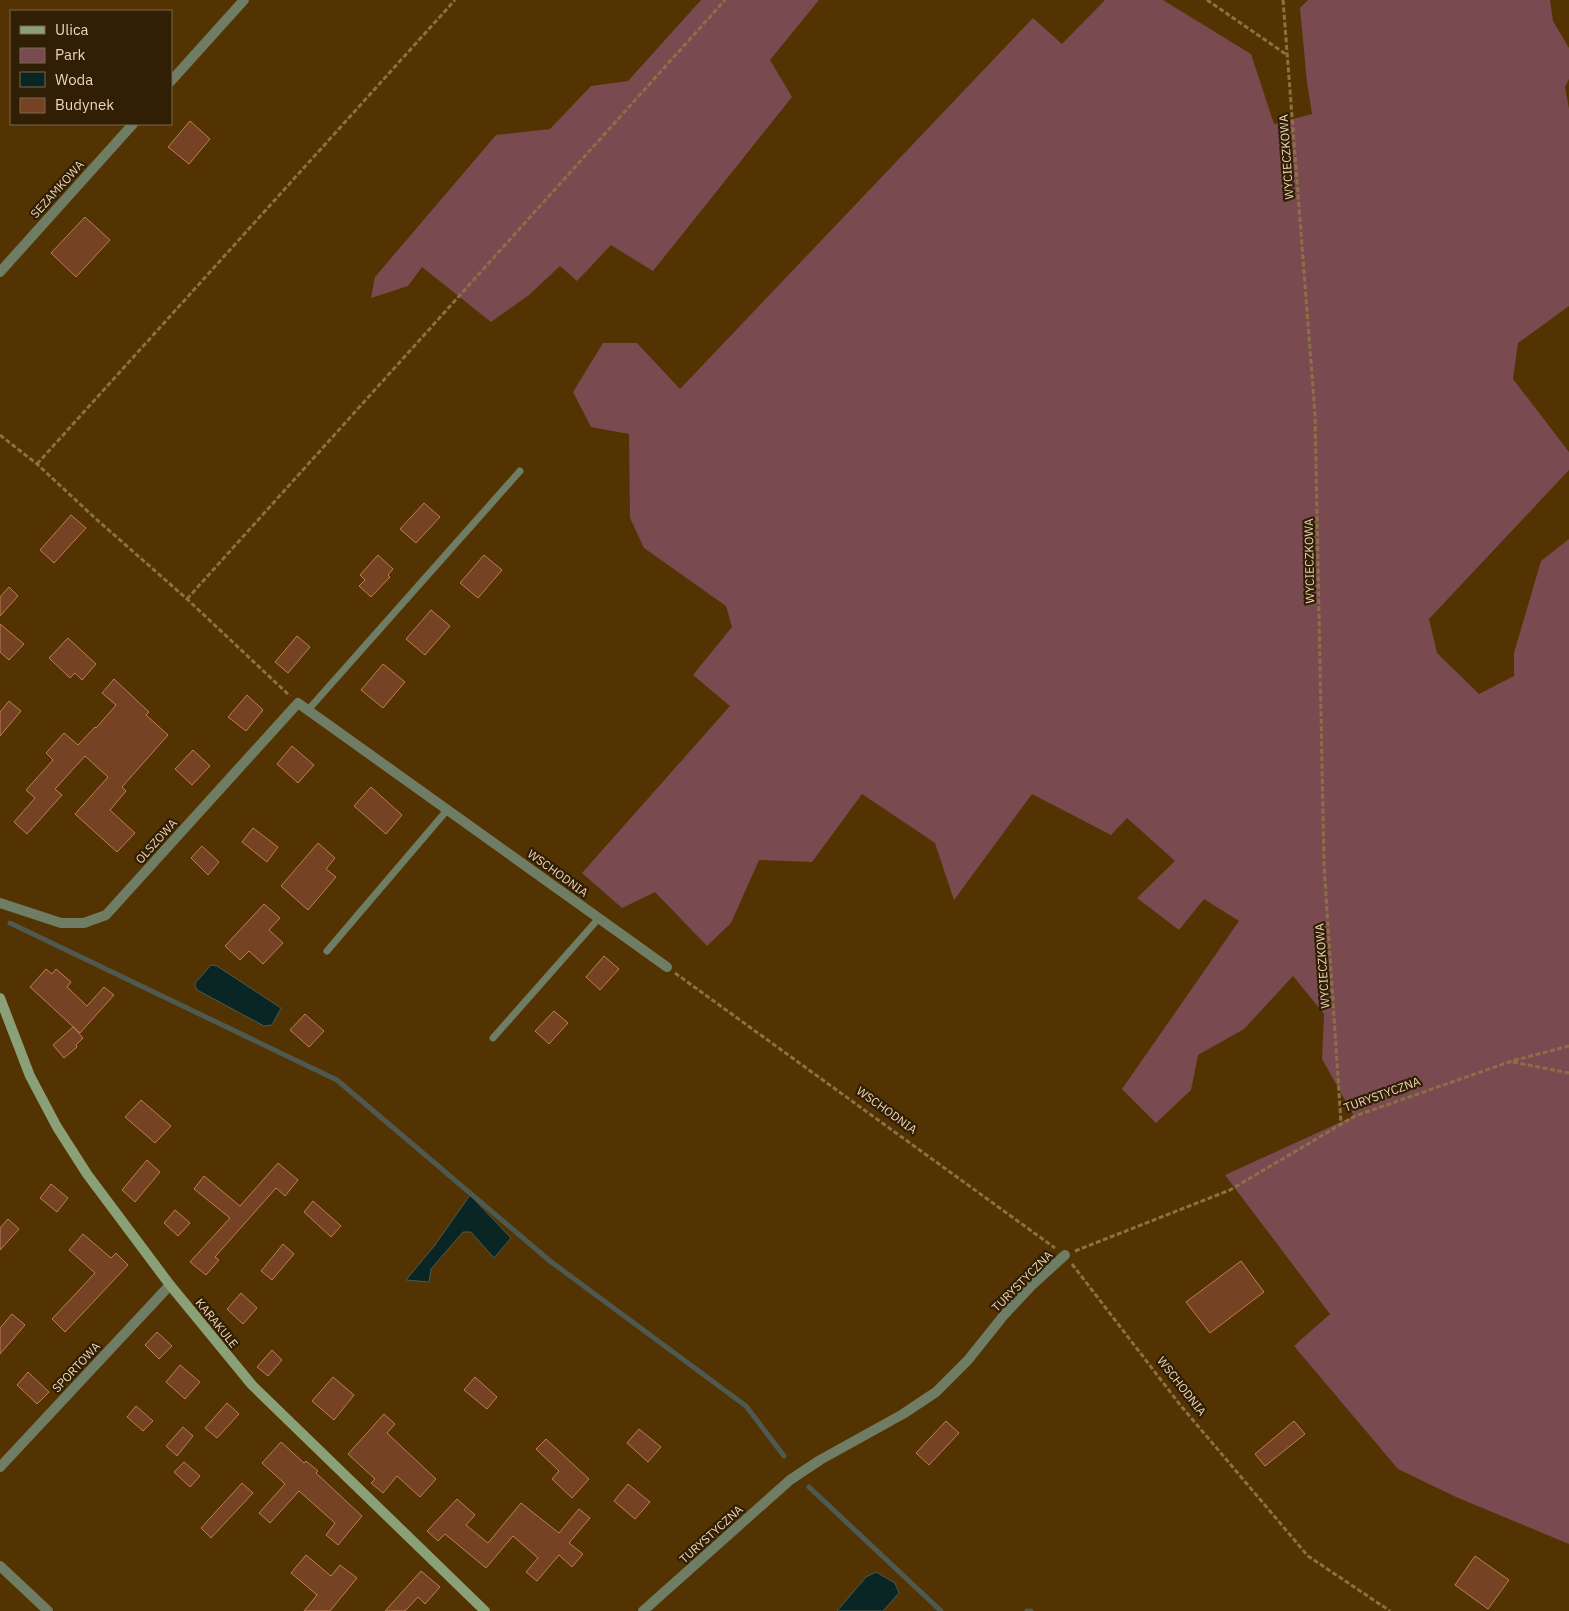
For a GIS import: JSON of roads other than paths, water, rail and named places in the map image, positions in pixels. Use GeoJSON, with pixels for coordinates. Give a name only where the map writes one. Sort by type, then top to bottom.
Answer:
{"type":"FeatureCollection","features":[{"type":"Feature","properties":{"kind":"street"},"geometry":{"type":"LineString","coordinates":[[172,80],[244,0]]}},
{"type":"Feature","properties":{"kind":"street","name":"SEZAMKOWA"},"geometry":{"type":"LineString","coordinates":[[0,272],[132,125]]}},
{"type":"Feature","properties":{"kind":"street","name":"WSCHODNIA"},"geometry":{"type":"LineString","coordinates":[[298,703],[667,967]]}},
{"type":"Feature","properties":{"kind":"street","name":"OLSZOWA"},"geometry":{"type":"LineString","coordinates":[[0,903],[61,923],[84,923],[106,915],[298,703]]}},
{"type":"Feature","properties":{"kind":"street","name":"KARAKULE"},"geometry":{"type":"LineString","coordinates":[[0,998],[30,1076],[57,1127],[87,1174],[170,1285],[252,1385],[485,1611]]}},
{"type":"Feature","properties":{"kind":"street","name":"TURYSTYCZNA"},"geometry":{"type":"LineString","coordinates":[[643,1611],[790,1480],[820,1460],[903,1414],[936,1392],[968,1360],[1004,1315],[1031,1286],[1065,1255]]}},
{"type":"Feature","properties":{"kind":"street","name":"SPORTOWA"},"geometry":{"type":"LineString","coordinates":[[0,1467],[170,1285]]}},
{"type":"Feature","properties":{"kind":"street"},"geometry":{"type":"LineString","coordinates":[[0,1566],[48,1611]]}},
{"type":"Feature","properties":{"kind":"lane"},"geometry":{"type":"LineString","coordinates":[[308,710],[520,471]]}},
{"type":"Feature","properties":{"kind":"lane"},"geometry":{"type":"LineString","coordinates":[[327,950],[448,809]]}},
{"type":"Feature","properties":{"kind":"lane"},"geometry":{"type":"LineString","coordinates":[[493,1038],[599,918]]}},
{"type":"Feature","properties":{"kind":"water"},"geometry":{"type":"Polygon","coordinates":[[[211,965],[217,966],[281,1008],[272,1025],[264,1026],[197,990],[196,982],[211,965]]]}},
{"type":"Feature","properties":{"kind":"water"},"geometry":{"type":"Polygon","coordinates":[[[470,1195],[511,1238],[494,1258],[471,1232],[463,1232],[431,1269],[429,1282],[406,1280],[435,1245],[470,1195]]]}},
{"type":"Feature","properties":{"kind":"water"},"geometry":{"type":"Polygon","coordinates":[[[876,1572],[895,1583],[899,1593],[883,1611],[837,1611],[866,1577],[876,1572]]]}},
{"type":"Feature","properties":{"kind":"waterway"},"geometry":{"type":"LineString","coordinates":[[10,923],[337,1080],[550,1261],[746,1406],[784,1456]]}},
{"type":"Feature","properties":{"kind":"waterway"},"geometry":{"type":"LineString","coordinates":[[809,1487],[941,1611]]}}]}
